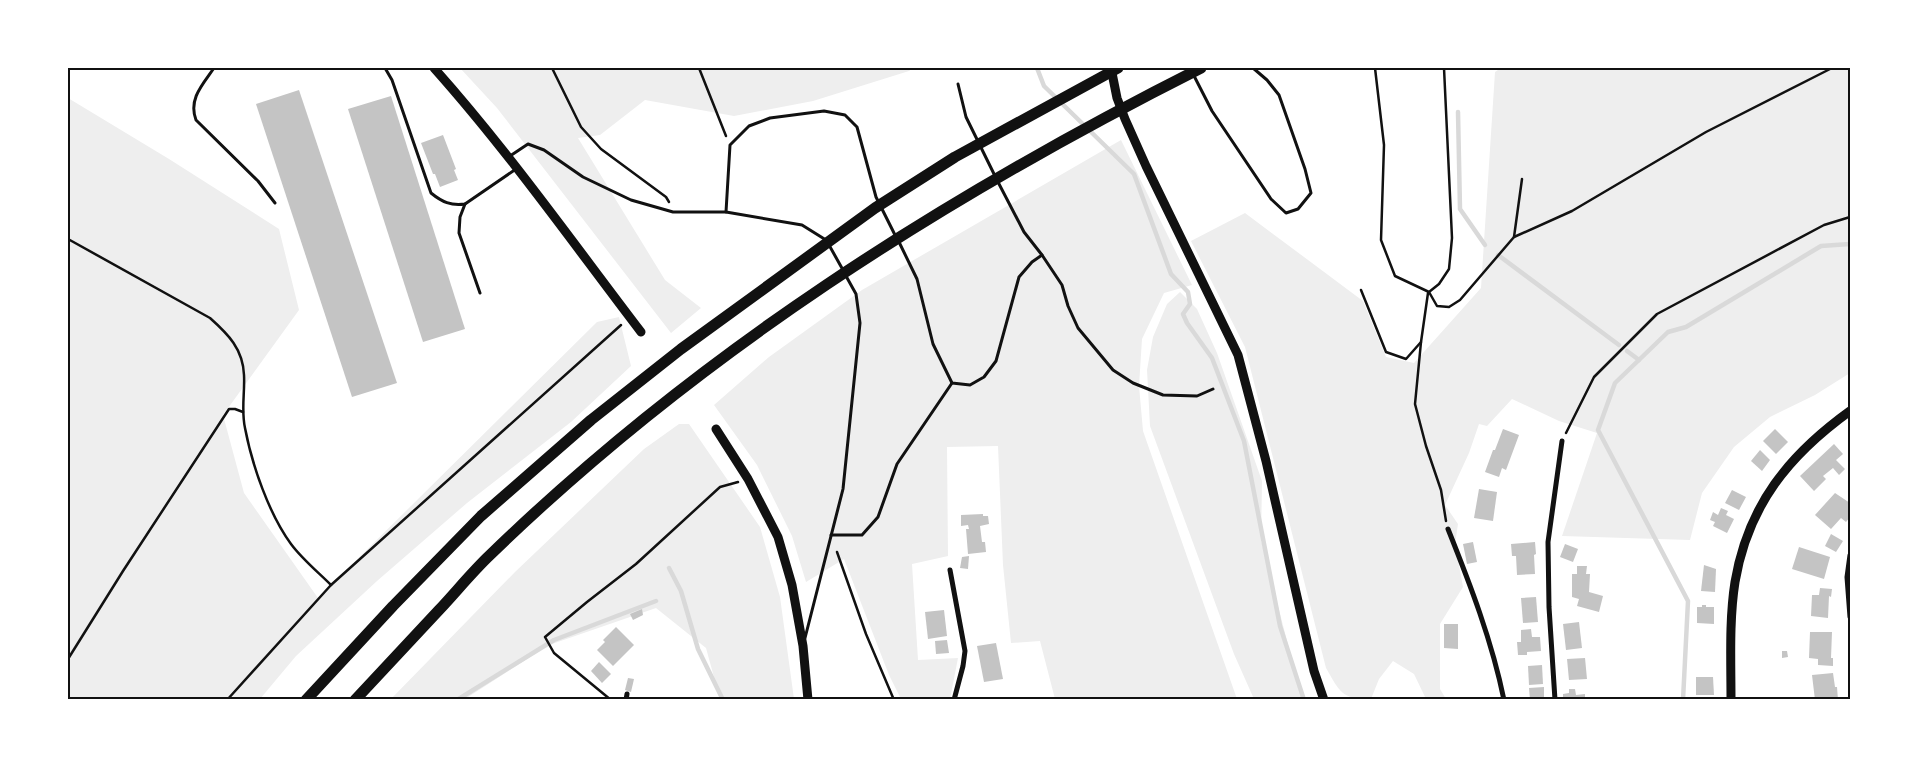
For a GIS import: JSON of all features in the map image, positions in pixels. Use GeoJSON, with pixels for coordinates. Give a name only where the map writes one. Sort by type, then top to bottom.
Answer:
{"type":"FeatureCollection","features":[{"type":"Feature","properties":{"kind":"highway"},"geometry":{"type":"LineString","coordinates":[[306,700],[393,606],[482,516],[590,420],[681,349],[875,208],[955,157],[1118,68]]}},
{"type":"Feature","properties":{"kind":"highway"},"geometry":{"type":"LineString","coordinates":[[355,700],[489,556],[613,444],[689,382],[810,295],[896,238],[973,191],[1070,136],[1201,68]]}},
{"type":"Feature","properties":{"kind":"main road"},"geometry":{"type":"LineString","coordinates":[[434,68],[472,110],[641,332]]}},
{"type":"Feature","properties":{"kind":"main road"},"geometry":{"type":"LineString","coordinates":[[1111,68],[1117,98],[1139,150],[1238,355],[1266,461],[1314,671],[1324,700]]}},
{"type":"Feature","properties":{"kind":"main road"},"geometry":{"type":"LineString","coordinates":[[1731,700],[1732,620],[1735,583],[1750,526],[1765,496],[1796,456],[1825,429],[1850,411]]}},
{"type":"Feature","properties":{"kind":"main road"},"geometry":{"type":"LineString","coordinates":[[716,429],[748,479],[778,537],[792,585],[803,646],[808,700]]}},
{"type":"Feature","properties":{"kind":"main road"},"geometry":{"type":"LineString","coordinates":[[1320,685],[1332,700]]}},
{"type":"Feature","properties":{"kind":"street"},"geometry":{"type":"LineString","coordinates":[[1555,700],[1549,607],[1548,542],[1562,441]]}},
{"type":"Feature","properties":{"kind":"street"},"geometry":{"type":"LineString","coordinates":[[1448,529],[1470,584],[1504,700]]}},
{"type":"Feature","properties":{"kind":"street"},"geometry":{"type":"LineString","coordinates":[[1850,555],[1847,577],[1850,617]]}},
{"type":"Feature","properties":{"kind":"street"},"geometry":{"type":"LineString","coordinates":[[950,570],[965,651],[954,700]]}},
{"type":"Feature","properties":{"kind":"lane"},"geometry":{"type":"LineString","coordinates":[[214,68],[194,99],[193,106],[196,120],[258,181],[275,203]]}},
{"type":"Feature","properties":{"kind":"lane"},"geometry":{"type":"LineString","coordinates":[[385,68],[392,80],[431,193],[447,204],[465,204],[517,169]]}},
{"type":"Feature","properties":{"kind":"lane"},"geometry":{"type":"LineString","coordinates":[[1190,68],[1212,111],[1270,199],[1286,213],[1298,210],[1311,193],[1304,169],[1279,95],[1252,68]]}},
{"type":"Feature","properties":{"kind":"lane"},"geometry":{"type":"LineString","coordinates":[[958,84],[966,117],[1024,232],[1062,285],[1068,306],[1078,328],[1113,370],[1133,383],[1163,395],[1198,396],[1213,389]]}},
{"type":"Feature","properties":{"kind":"lane"},"geometry":{"type":"LineString","coordinates":[[726,212],[730,145],[748,126],[770,118],[815,112],[824,111],[845,115],[857,126],[876,196],[917,279],[933,344],[952,383]]}},
{"type":"Feature","properties":{"kind":"lane"},"geometry":{"type":"LineString","coordinates":[[508,157],[528,144],[544,150],[583,177],[632,200],[673,212],[726,212],[802,225],[824,238],[856,294],[860,323],[843,490],[803,646]]}},
{"type":"Feature","properties":{"kind":"lane"},"geometry":{"type":"LineString","coordinates":[[465,204],[460,217],[459,233],[480,294]]}},
{"type":"Feature","properties":{"kind":"lane"},"geometry":{"type":"LineString","coordinates":[[952,383],[970,385],[984,377],[996,361],[1019,277],[1032,262],[1042,255]]}},
{"type":"Feature","properties":{"kind":"lane"},"geometry":{"type":"LineString","coordinates":[[831,535],[862,535],[878,517],[897,464],[952,383]]}},
{"type":"Feature","properties":{"kind":"path"},"geometry":{"type":"LineString","coordinates":[[552,68],[581,127],[601,149],[666,197],[673,212]]}},
{"type":"Feature","properties":{"kind":"path"},"geometry":{"type":"LineString","coordinates":[[699,68],[730,145]]}},
{"type":"Feature","properties":{"kind":"path"},"geometry":{"type":"LineString","coordinates":[[1375,68],[1384,145],[1381,240],[1395,276],[1429,292],[1437,306],[1448,307],[1460,300],[1514,237],[1572,211],[1706,132],[1832,68]]}},
{"type":"Feature","properties":{"kind":"path"},"geometry":{"type":"LineString","coordinates":[[1444,68],[1452,238],[1449,269],[1439,284],[1429,292],[1421,342],[1415,404],[1426,446],[1441,490],[1448,529]]}},
{"type":"Feature","properties":{"kind":"path"},"geometry":{"type":"LineString","coordinates":[[1514,237],[1522,179]]}},
{"type":"Feature","properties":{"kind":"path"},"geometry":{"type":"LineString","coordinates":[[1562,441],[1594,377],[1657,314],[1824,225],[1850,217]]}},
{"type":"Feature","properties":{"kind":"path"},"geometry":{"type":"LineString","coordinates":[[68,239],[210,318],[235,343],[242,358],[244,374],[242,412],[245,428],[268,503],[278,526],[292,546],[331,585]]}},
{"type":"Feature","properties":{"kind":"path"},"geometry":{"type":"LineString","coordinates":[[1360,290],[1386,352],[1406,359],[1421,342]]}},
{"type":"Feature","properties":{"kind":"path"},"geometry":{"type":"LineString","coordinates":[[227,700],[331,585],[630,317]]}},
{"type":"Feature","properties":{"kind":"path"},"geometry":{"type":"LineString","coordinates":[[68,659],[229,409],[242,412]]}},
{"type":"Feature","properties":{"kind":"path"},"geometry":{"type":"LineString","coordinates":[[611,700],[554,653],[545,637],[636,564],[720,488],[748,479]]}},
{"type":"Feature","properties":{"kind":"path"},"geometry":{"type":"LineString","coordinates":[[831,535],[866,634],[894,700]]}},
{"type":"Feature","properties":{"kind":"shaded area"},"geometry":{"type":"Polygon","coordinates":[[[460,68],[913,68],[909,71],[813,101],[734,116],[645,100],[600,135],[578,138],[665,280],[701,308],[671,333],[497,108],[460,68]]]}},
{"type":"Feature","properties":{"kind":"shaded area"},"geometry":{"type":"Polygon","coordinates":[[[1501,68],[1850,68],[1850,373],[1815,395],[1770,417],[1734,447],[1702,493],[1690,540],[1562,536],[1597,433],[1559,421],[1512,399],[1487,426],[1479,424],[1469,453],[1445,505],[1458,524],[1455,544],[1463,587],[1440,624],[1440,689],[1446,699],[1426,699],[1414,674],[1393,661],[1379,679],[1371,699],[1353,698],[1347,696],[1338,688],[1326,668],[1245,347],[1191,241],[1245,213],[1363,301],[1386,357],[1414,363],[1481,288],[1495,72],[1501,68]]]}},
{"type":"Feature","properties":{"kind":"shaded area"},"geometry":{"type":"Polygon","coordinates":[[[68,98],[279,229],[299,310],[223,415],[244,493],[318,598],[597,322],[619,317],[631,366],[571,422],[467,503],[377,581],[296,656],[260,699],[68,699],[68,98]]]}},
{"type":"Feature","properties":{"kind":"shaded area"},"geometry":{"type":"Polygon","coordinates":[[[1121,140],[1192,285],[1164,293],[1142,339],[1139,386],[1143,431],[1237,699],[1055,699],[1040,641],[1011,643],[1003,565],[998,446],[947,447],[948,556],[912,564],[918,660],[958,658],[950,699],[901,699],[889,675],[844,559],[806,582],[792,536],[757,465],[714,405],[769,357],[862,290],[1121,140]]]}},
{"type":"Feature","properties":{"kind":"shaded area"},"geometry":{"type":"Polygon","coordinates":[[[1180,292],[1197,309],[1217,353],[1262,481],[1261,540],[1302,699],[1254,699],[1234,654],[1150,426],[1147,370],[1153,337],[1167,304],[1180,292]]]}},
{"type":"Feature","properties":{"kind":"shaded area"},"geometry":{"type":"Polygon","coordinates":[[[679,424],[689,424],[760,527],[780,597],[794,699],[720,699],[706,648],[656,608],[549,645],[465,699],[390,700],[515,572],[644,449],[679,424]]]}},
{"type":"Feature","properties":{"kind":"building"},"geometry":{"type":"Polygon","coordinates":[[[299,90],[397,383],[352,397],[256,104],[299,90]]]}},
{"type":"Feature","properties":{"kind":"building"},"geometry":{"type":"Polygon","coordinates":[[[391,96],[465,329],[423,342],[348,109],[391,96]]]}},
{"type":"Feature","properties":{"kind":"building"},"geometry":{"type":"Polygon","coordinates":[[[443,135],[456,169],[454,170],[458,180],[440,187],[421,143],[443,135]]]}},
{"type":"Feature","properties":{"kind":"building"},"geometry":{"type":"Polygon","coordinates":[[[1503,429],[1519,435],[1506,470],[1502,468],[1499,477],[1485,472],[1503,429]]]}},
{"type":"Feature","properties":{"kind":"building"},"geometry":{"type":"Polygon","coordinates":[[[1775,429],[1788,442],[1776,454],[1763,441],[1775,429]]]}},
{"type":"Feature","properties":{"kind":"building"},"geometry":{"type":"Polygon","coordinates":[[[1834,444],[1843,454],[1836,460],[1845,469],[1839,475],[1833,468],[1823,476],[1826,479],[1814,491],[1800,476],[1834,444]]]}},
{"type":"Feature","properties":{"kind":"building"},"geometry":{"type":"Polygon","coordinates":[[[1760,450],[1770,460],[1762,471],[1751,461],[1760,450]]]}},
{"type":"Feature","properties":{"kind":"building"},"geometry":{"type":"Polygon","coordinates":[[[1479,489],[1497,492],[1493,521],[1474,518],[1479,489]]]}},
{"type":"Feature","properties":{"kind":"building"},"geometry":{"type":"Polygon","coordinates":[[[1732,490],[1746,497],[1739,510],[1725,503],[1732,490]]]}},
{"type":"Feature","properties":{"kind":"building"},"geometry":{"type":"Polygon","coordinates":[[[1835,493],[1850,503],[1850,517],[1846,522],[1841,518],[1831,529],[1815,515],[1835,493]]]}},
{"type":"Feature","properties":{"kind":"building"},"geometry":{"type":"Polygon","coordinates":[[[1721,508],[1728,511],[1726,515],[1734,519],[1727,533],[1713,526],[1715,522],[1710,520],[1713,512],[1718,515],[1721,508]]]}},
{"type":"Feature","properties":{"kind":"building"},"geometry":{"type":"Polygon","coordinates":[[[983,514],[983,516],[988,516],[989,524],[980,526],[982,542],[985,542],[986,552],[968,554],[966,529],[969,529],[968,525],[961,526],[961,515],[983,514]]]}},
{"type":"Feature","properties":{"kind":"building"},"geometry":{"type":"Polygon","coordinates":[[[1831,534],[1843,541],[1836,552],[1825,546],[1831,534]]]}},
{"type":"Feature","properties":{"kind":"building"},"geometry":{"type":"Polygon","coordinates":[[[1473,542],[1477,562],[1467,564],[1463,544],[1473,542]]]}},
{"type":"Feature","properties":{"kind":"building"},"geometry":{"type":"Polygon","coordinates":[[[1535,542],[1535,574],[1517,575],[1516,556],[1512,556],[1511,544],[1535,542]]]}},
{"type":"Feature","properties":{"kind":"building"},"geometry":{"type":"Polygon","coordinates":[[[1565,544],[1578,549],[1573,562],[1560,557],[1565,544]]]}},
{"type":"Feature","properties":{"kind":"building"},"geometry":{"type":"Polygon","coordinates":[[[1799,547],[1830,557],[1824,579],[1792,569],[1799,547]]]}},
{"type":"Feature","properties":{"kind":"building"},"geometry":{"type":"Polygon","coordinates":[[[969,556],[968,569],[960,568],[962,557],[969,556]]]}},
{"type":"Feature","properties":{"kind":"building"},"geometry":{"type":"Polygon","coordinates":[[[1704,565],[1716,569],[1715,592],[1701,591],[1704,565]]]}},
{"type":"Feature","properties":{"kind":"building"},"geometry":{"type":"Polygon","coordinates":[[[1577,566],[1587,566],[1586,574],[1590,574],[1589,592],[1603,596],[1599,612],[1577,606],[1579,599],[1572,597],[1572,574],[1577,574],[1577,566]]]}},
{"type":"Feature","properties":{"kind":"building"},"geometry":{"type":"Polygon","coordinates":[[[1820,588],[1832,589],[1831,597],[1829,596],[1828,618],[1811,616],[1812,595],[1819,595],[1820,588]]]}},
{"type":"Feature","properties":{"kind":"building"},"geometry":{"type":"Polygon","coordinates":[[[1536,597],[1538,622],[1523,623],[1521,598],[1536,597]]]}},
{"type":"Feature","properties":{"kind":"building"},"geometry":{"type":"Polygon","coordinates":[[[1702,605],[1714,607],[1714,624],[1697,623],[1697,607],[1702,607],[1702,605]]]}},
{"type":"Feature","properties":{"kind":"building"},"geometry":{"type":"Polygon","coordinates":[[[642,609],[643,615],[633,620],[630,614],[642,609]]]}},
{"type":"Feature","properties":{"kind":"building"},"geometry":{"type":"Polygon","coordinates":[[[944,610],[947,636],[928,639],[925,612],[944,610]]]}},
{"type":"Feature","properties":{"kind":"building"},"geometry":{"type":"Polygon","coordinates":[[[1579,622],[1582,648],[1566,650],[1563,624],[1579,622]]]}},
{"type":"Feature","properties":{"kind":"building"},"geometry":{"type":"Polygon","coordinates":[[[1444,624],[1458,624],[1458,649],[1444,648],[1444,624]]]}},
{"type":"Feature","properties":{"kind":"building"},"geometry":{"type":"Polygon","coordinates":[[[616,627],[634,645],[613,666],[597,650],[605,642],[603,640],[616,627]]]}},
{"type":"Feature","properties":{"kind":"building"},"geometry":{"type":"Polygon","coordinates":[[[1531,629],[1532,637],[1540,637],[1541,651],[1527,652],[1527,655],[1518,655],[1517,642],[1521,642],[1521,630],[1531,629]]]}},
{"type":"Feature","properties":{"kind":"building"},"geometry":{"type":"Polygon","coordinates":[[[1810,632],[1832,632],[1831,658],[1833,658],[1833,666],[1818,665],[1818,659],[1809,658],[1810,632]]]}},
{"type":"Feature","properties":{"kind":"building"},"geometry":{"type":"Polygon","coordinates":[[[947,640],[949,653],[936,654],[935,641],[947,640]]]}},
{"type":"Feature","properties":{"kind":"building"},"geometry":{"type":"Polygon","coordinates":[[[996,643],[1003,679],[984,682],[977,646],[996,643]]]}},
{"type":"Feature","properties":{"kind":"building"},"geometry":{"type":"Polygon","coordinates":[[[1782,651],[1787,651],[1788,657],[1782,658],[1782,651]]]}},
{"type":"Feature","properties":{"kind":"building"},"geometry":{"type":"Polygon","coordinates":[[[1585,658],[1587,679],[1569,680],[1567,659],[1585,658]]]}},
{"type":"Feature","properties":{"kind":"building"},"geometry":{"type":"Polygon","coordinates":[[[599,662],[611,674],[602,683],[591,671],[599,662]]]}},
{"type":"Feature","properties":{"kind":"building"},"geometry":{"type":"Polygon","coordinates":[[[1542,665],[1543,684],[1529,685],[1528,666],[1542,665]]]}},
{"type":"Feature","properties":{"kind":"building"},"geometry":{"type":"Polygon","coordinates":[[[1833,673],[1838,700],[1815,700],[1812,675],[1833,673]]]}},
{"type":"Feature","properties":{"kind":"building"},"geometry":{"type":"Polygon","coordinates":[[[1696,677],[1713,677],[1714,695],[1696,695],[1696,677]]]}},
{"type":"Feature","properties":{"kind":"building"},"geometry":{"type":"Polygon","coordinates":[[[628,678],[634,679],[631,692],[625,690],[628,678]]]}},
{"type":"Feature","properties":{"kind":"building"},"geometry":{"type":"Polygon","coordinates":[[[1544,687],[1544,700],[1530,700],[1529,688],[1544,687]]]}},
{"type":"Feature","properties":{"kind":"building"},"geometry":{"type":"Polygon","coordinates":[[[1569,689],[1575,689],[1576,695],[1585,694],[1585,700],[1563,700],[1563,694],[1569,693],[1569,689]]]}},
{"type":"Feature","properties":{"kind":"waterway"},"geometry":{"type":"LineString","coordinates":[[1037,68],[1044,86],[1134,174],[1171,274],[1188,292],[1190,304],[1183,314],[1187,323],[1212,358],[1244,441],[1280,626],[1304,700]]}},
{"type":"Feature","properties":{"kind":"waterway"},"geometry":{"type":"LineString","coordinates":[[1458,112],[1460,209],[1485,245]]}},
{"type":"Feature","properties":{"kind":"waterway"},"geometry":{"type":"LineString","coordinates":[[1683,700],[1688,601],[1598,430],[1615,383],[1668,332],[1686,327],[1821,246],[1850,244]]}},
{"type":"Feature","properties":{"kind":"waterway"},"geometry":{"type":"LineString","coordinates":[[1498,255],[1619,345]]}},
{"type":"Feature","properties":{"kind":"waterway"},"geometry":{"type":"LineString","coordinates":[[1627,351],[1639,360]]}},
{"type":"Feature","properties":{"kind":"waterway"},"geometry":{"type":"LineString","coordinates":[[669,568],[681,591],[698,649],[723,700]]}},
{"type":"Feature","properties":{"kind":"waterway"},"geometry":{"type":"LineString","coordinates":[[457,700],[554,640],[656,601]]}}]}
